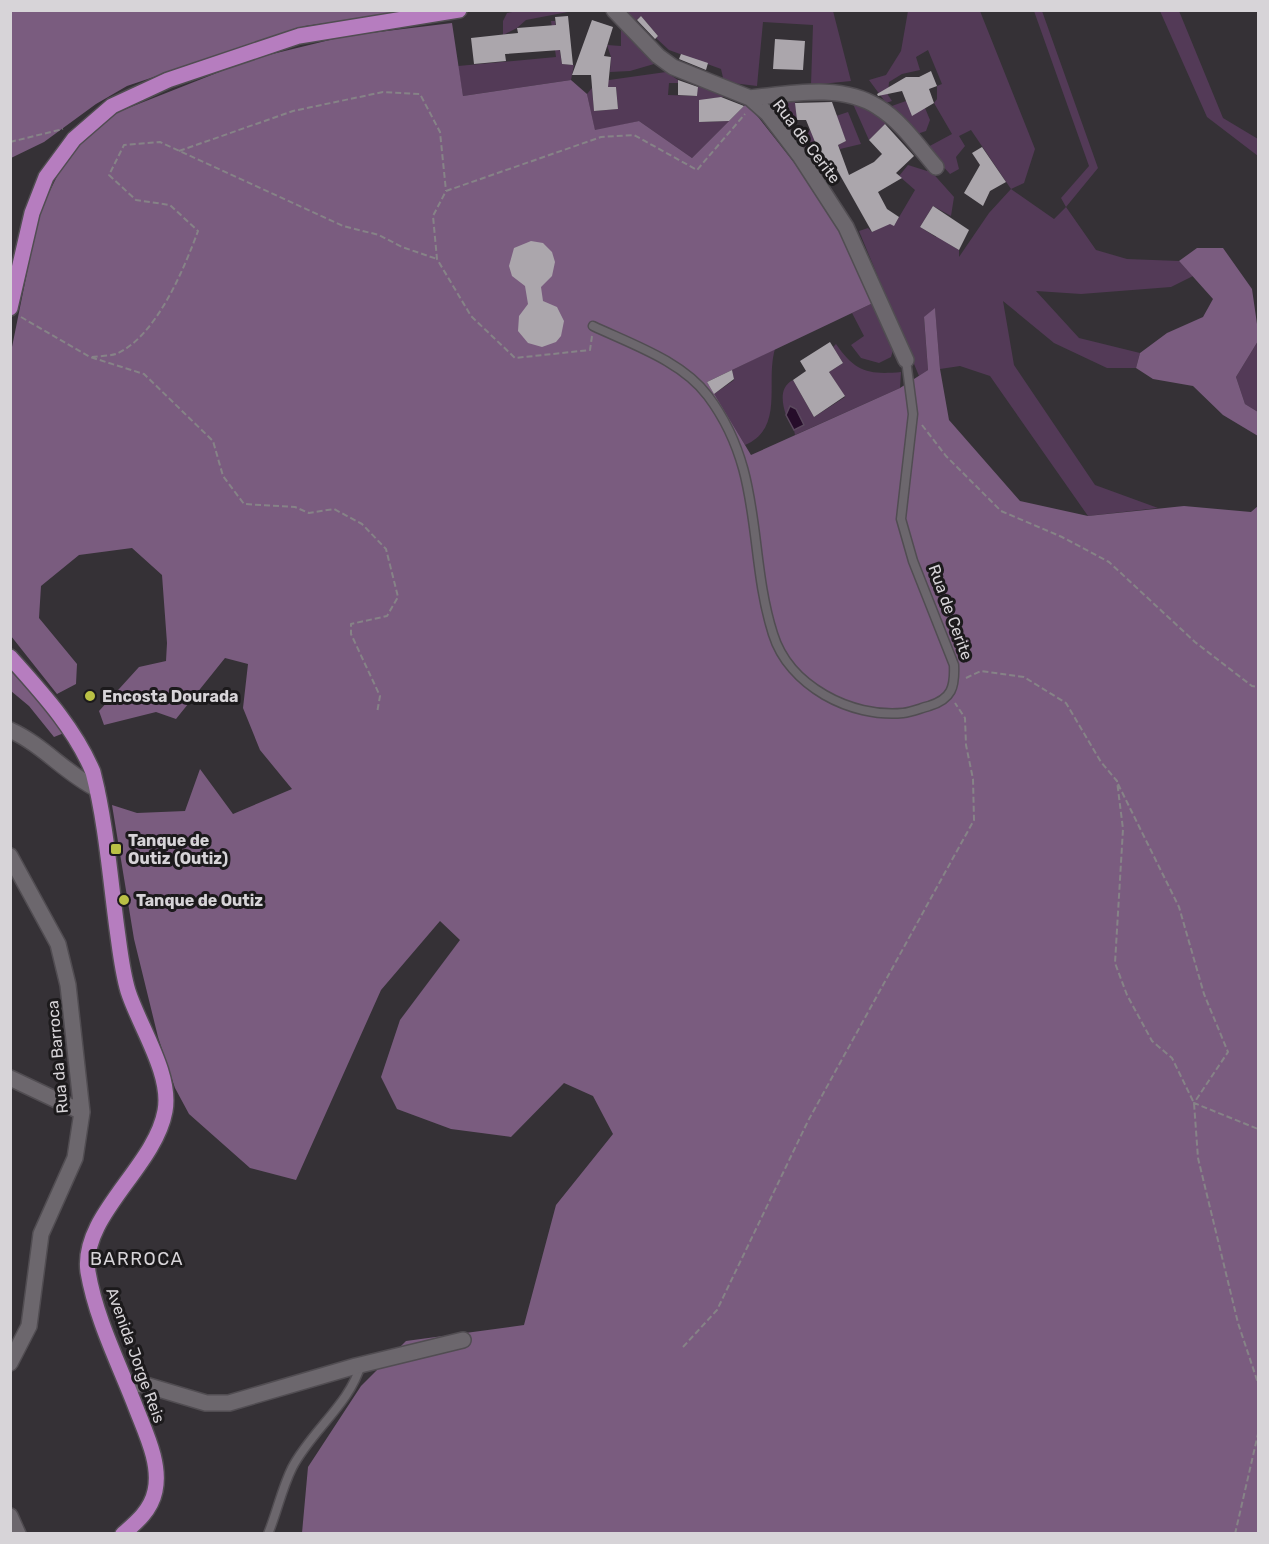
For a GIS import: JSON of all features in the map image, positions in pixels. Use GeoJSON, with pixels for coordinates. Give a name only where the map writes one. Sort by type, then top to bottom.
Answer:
{"type":"FeatureCollection","features":[{"type":"Feature","properties":{"kind":"main road"},"geometry":{"type":"LineString","coordinates":[[11,305],[32,213],[46,177],[74,139],[112,106],[168,80],[299,36],[459,10]]}},
{"type":"Feature","properties":{"kind":"main road","name":"Avenida Jorge Reis"},"geometry":{"type":"LineString","coordinates":[[10,657],[56,708],[75,735],[87,758],[97,789],[123,974],[159,1069],[166,1100],[164,1116],[155,1140],[103,1218],[88,1254],[88,1270],[96,1300],[149,1443],[156,1484],[147,1510],[123,1533]]}},
{"type":"Feature","properties":{"kind":"street","name":"Rua de Cerite"},"geometry":{"type":"LineString","coordinates":[[614,10],[658,56],[673,67],[753,100],[800,156],[846,226],[906,360]]}},
{"type":"Feature","properties":{"kind":"street","name":"Rua de Cerite"},"geometry":{"type":"LineString","coordinates":[[753,100],[807,92],[835,93],[859,98],[878,107],[898,124],[936,167]]}},
{"type":"Feature","properties":{"kind":"street"},"geometry":{"type":"LineString","coordinates":[[10,730],[51,755],[79,780],[97,789]]}},
{"type":"Feature","properties":{"kind":"street","name":"Rua da Barroca"},"geometry":{"type":"LineString","coordinates":[[10,856],[58,944],[68,985],[82,1112],[75,1158],[42,1234],[29,1326],[10,1363]]}},
{"type":"Feature","properties":{"kind":"street"},"geometry":{"type":"LineString","coordinates":[[10,1078],[82,1112]]}},
{"type":"Feature","properties":{"kind":"street"},"geometry":{"type":"LineString","coordinates":[[128,1386],[142,1384],[206,1402],[229,1403],[361,1364],[463,1340]]}},
{"type":"Feature","properties":{"kind":"street"},"geometry":{"type":"LineString","coordinates":[[10,1516],[18,1533]]}},
{"type":"Feature","properties":{"kind":"lane"},"geometry":{"type":"LineString","coordinates":[[593,326],[680,371],[698,384],[710,398],[746,470],[773,636],[789,663],[808,685],[836,702],[854,707],[903,713],[934,704],[950,696]]}},
{"type":"Feature","properties":{"kind":"lane","name":"Rua de Cerite"},"geometry":{"type":"LineString","coordinates":[[906,360],[913,414],[901,519],[913,561],[954,665],[955,683],[950,696]]}},
{"type":"Feature","properties":{"kind":"lane"},"geometry":{"type":"LineString","coordinates":[[268,1533],[292,1468],[316,1431],[356,1382],[361,1364]]}},
{"type":"Feature","properties":{"kind":"path"},"geometry":{"type":"LineString","coordinates":[[178,151],[293,111],[383,92],[420,94],[440,132],[446,191],[433,216],[437,259],[471,315],[515,358],[590,350],[593,326]]}},
{"type":"Feature","properties":{"kind":"path"},"geometry":{"type":"LineString","coordinates":[[446,191],[601,137],[634,135],[697,170],[753,100]]}},
{"type":"Feature","properties":{"kind":"path"},"geometry":{"type":"LineString","coordinates":[[10,142],[64,128]]}},
{"type":"Feature","properties":{"kind":"path"},"geometry":{"type":"LineString","coordinates":[[90,357],[116,354],[142,335],[181,276],[198,231],[170,205],[136,200],[109,176],[124,145],[160,142],[343,226],[379,236],[437,259]]}},
{"type":"Feature","properties":{"kind":"path"},"geometry":{"type":"LineString","coordinates":[[11,305],[21,317],[90,357],[144,374],[213,441],[223,476],[244,504],[295,507],[309,513],[334,509],[362,524],[386,549],[398,597],[387,616],[351,624],[351,634],[380,696],[377,712]]}},
{"type":"Feature","properties":{"kind":"path"},"geometry":{"type":"LineString","coordinates":[[913,414],[946,456],[1000,511],[1062,537],[1109,562],[1195,642],[1252,686],[1258,687]]}},
{"type":"Feature","properties":{"kind":"path"},"geometry":{"type":"LineString","coordinates":[[955,683],[981,671],[1024,677],[1066,703],[1101,762],[1117,781],[1179,907],[1204,994],[1228,1052],[1194,1103]]}},
{"type":"Feature","properties":{"kind":"path"},"geometry":{"type":"LineString","coordinates":[[683,1347],[717,1310],[808,1121],[974,820],[974,779],[966,745],[965,718],[950,696]]}},
{"type":"Feature","properties":{"kind":"path"},"geometry":{"type":"LineString","coordinates":[[1117,781],[1123,829],[1115,963],[1127,995],[1152,1041],[1172,1058],[1194,1103],[1198,1158],[1238,1323],[1258,1383]]}},
{"type":"Feature","properties":{"kind":"path"},"geometry":{"type":"LineString","coordinates":[[1194,1103],[1258,1129]]}},
{"type":"Feature","properties":{"kind":"path"},"geometry":{"type":"LineString","coordinates":[[1235,1533],[1258,1434]]}},
{"type":"Feature","properties":{"kind":"shaded area"},"geometry":{"type":"Polygon","coordinates":[[[525,10],[573,11],[526,20],[503,35],[503,21],[507,13],[525,10]]]}},
{"type":"Feature","properties":{"kind":"shaded area"},"geometry":{"type":"Polygon","coordinates":[[[11,11],[411,11],[305,26],[127,86],[96,104],[44,142],[11,158],[11,11]]]}},
{"type":"Feature","properties":{"kind":"shaded area"},"geometry":{"type":"Polygon","coordinates":[[[621,11],[833,11],[851,81],[811,85],[813,25],[763,22],[757,86],[724,82],[721,69],[669,50],[656,38],[658,36],[641,16],[633,23],[621,11]]]}},
{"type":"Feature","properties":{"kind":"shaded area"},"geometry":{"type":"Polygon","coordinates":[[[908,11],[980,11],[1035,149],[1024,183],[1011,189],[971,130],[959,136],[965,146],[956,157],[959,169],[950,174],[926,148],[952,134],[934,103],[937,99],[937,86],[942,84],[928,50],[916,57],[920,70],[902,74],[889,82],[888,95],[892,101],[886,103],[869,80],[886,75],[901,51],[908,11]]]}},
{"type":"Feature","properties":{"kind":"shaded area"},"geometry":{"type":"Polygon","coordinates":[[[1034,11],[1042,11],[1098,168],[1066,207],[1061,198],[1089,166],[1034,11]]]}},
{"type":"Feature","properties":{"kind":"shaded area"},"geometry":{"type":"Polygon","coordinates":[[[1160,11],[1179,11],[1223,118],[1258,139],[1258,156],[1207,117],[1160,11]]]}},
{"type":"Feature","properties":{"kind":"shaded area"},"geometry":{"type":"Polygon","coordinates":[[[551,21],[555,21],[562,64],[574,65],[571,80],[463,96],[458,66],[556,57],[551,21]]]}},
{"type":"Feature","properties":{"kind":"shaded area"},"geometry":{"type":"Polygon","coordinates":[[[452,23],[463,96],[571,80],[587,94],[595,130],[639,121],[692,158],[747,103],[803,174],[839,231],[873,303],[707,382],[751,455],[900,388],[928,370],[924,317],[935,308],[940,369],[949,420],[1020,501],[1088,516],[1184,506],[1251,512],[1258,506],[1258,1533],[302,1533],[308,1467],[361,1386],[406,1341],[524,1325],[556,1205],[613,1134],[593,1096],[564,1083],[511,1137],[451,1129],[397,1109],[381,1077],[400,1020],[460,940],[440,921],[381,990],[296,1180],[250,1168],[189,1114],[175,1088],[158,1037],[134,939],[112,805],[137,813],[185,811],[200,769],[233,814],[292,789],[260,750],[243,708],[248,664],[225,658],[176,719],[156,712],[104,725],[99,711],[139,667],[166,661],[167,643],[162,575],[132,548],[79,555],[41,586],[39,618],[77,664],[76,684],[57,694],[11,636],[11,352],[39,213],[65,160],[108,116],[252,59],[346,36],[452,23]]]}},
{"type":"Feature","properties":{"kind":"shaded area"},"geometry":{"type":"Polygon","coordinates":[[[621,25],[655,60],[654,64],[630,71],[610,72],[611,57],[607,45],[621,46],[621,25]]]}},
{"type":"Feature","properties":{"kind":"shaded area"},"geometry":{"type":"Polygon","coordinates":[[[666,72],[678,80],[678,83],[669,83],[668,95],[697,96],[698,81],[733,96],[706,99],[700,122],[729,121],[692,158],[639,121],[595,131],[587,94],[592,88],[594,111],[618,109],[616,87],[600,88],[602,81],[666,72]]]}},
{"type":"Feature","properties":{"kind":"shaded area"},"geometry":{"type":"Polygon","coordinates":[[[795,100],[797,120],[784,126],[766,101],[795,100]]]}},
{"type":"Feature","properties":{"kind":"shaded area"},"geometry":{"type":"Polygon","coordinates":[[[906,101],[925,108],[930,120],[926,131],[914,135],[889,107],[906,101]]]}},
{"type":"Feature","properties":{"kind":"shaded area"},"geometry":{"type":"Polygon","coordinates":[[[853,104],[882,116],[887,122],[869,140],[853,104]]]}},
{"type":"Feature","properties":{"kind":"shaded area"},"geometry":{"type":"Polygon","coordinates":[[[848,112],[861,144],[840,149],[838,145],[846,141],[836,116],[848,112]]]}},
{"type":"Feature","properties":{"kind":"shaded area"},"geometry":{"type":"Polygon","coordinates":[[[810,130],[820,151],[809,160],[792,136],[810,130]]]}},
{"type":"Feature","properties":{"kind":"shaded area"},"geometry":{"type":"Polygon","coordinates":[[[908,165],[927,171],[929,169],[954,197],[951,216],[933,206],[920,227],[936,237],[941,230],[949,244],[959,250],[959,257],[989,213],[1011,189],[1054,219],[1066,207],[1096,250],[1127,259],[1179,261],[1193,276],[1171,287],[1081,294],[1036,291],[1079,338],[1140,353],[1136,368],[1107,368],[1054,343],[1003,301],[1014,365],[1095,485],[1158,508],[1088,516],[990,376],[960,366],[940,369],[935,309],[924,318],[928,370],[919,376],[859,231],[868,228],[872,232],[882,227],[879,220],[895,224],[915,190],[899,176],[908,165]]]}},
{"type":"Feature","properties":{"kind":"shaded area"},"geometry":{"type":"Polygon","coordinates":[[[1197,248],[1223,248],[1252,289],[1258,341],[1236,377],[1245,404],[1258,412],[1258,436],[1223,415],[1193,386],[1153,379],[1136,368],[1140,353],[1167,333],[1203,317],[1213,299],[1179,261],[1197,248]]]}},
{"type":"Feature","properties":{"kind":"shaded area"},"geometry":{"type":"Polygon","coordinates":[[[873,303],[893,350],[891,357],[879,363],[861,358],[851,345],[864,336],[852,313],[873,303]]]}},
{"type":"Feature","properties":{"kind":"shaded area"},"geometry":{"type":"Polygon","coordinates":[[[1258,341],[1258,412],[1245,404],[1236,377],[1258,341]]]}},
{"type":"Feature","properties":{"kind":"shaded area"},"geometry":{"type":"Polygon","coordinates":[[[836,344],[850,361],[864,370],[880,373],[901,372],[900,388],[795,435],[794,430],[804,424],[786,415],[783,396],[785,387],[789,383],[793,380],[814,417],[845,397],[829,372],[843,363],[833,347],[836,344]]]}},
{"type":"Feature","properties":{"kind":"shaded area"},"geometry":{"type":"Polygon","coordinates":[[[775,349],[772,362],[769,416],[765,427],[757,437],[745,445],[714,394],[734,380],[732,370],[775,349]]]}},
{"type":"Feature","properties":{"kind":"shaded area"},"geometry":{"type":"Polygon","coordinates":[[[790,406],[796,409],[804,425],[794,430],[786,415],[790,406]]]}},
{"type":"Feature","properties":{"kind":"shaded area"},"geometry":{"type":"Polygon","coordinates":[[[10,670],[51,715],[64,733],[54,737],[29,706],[11,691],[10,670]]]}},
{"type":"Feature","properties":{"kind":"building"},"geometry":{"type":"Polygon","coordinates":[[[568,16],[573,65],[562,64],[560,50],[505,54],[506,61],[474,64],[471,38],[518,33],[517,28],[556,25],[555,17],[568,16]]]}},
{"type":"Feature","properties":{"kind":"building"},"geometry":{"type":"Polygon","coordinates":[[[641,16],[658,36],[655,39],[637,20],[641,16]]]}},
{"type":"Feature","properties":{"kind":"building"},"geometry":{"type":"Polygon","coordinates":[[[592,20],[613,27],[604,56],[611,57],[608,87],[616,87],[618,109],[594,111],[591,75],[572,75],[592,20]]]}},
{"type":"Feature","properties":{"kind":"building"},"geometry":{"type":"Polygon","coordinates":[[[775,39],[805,41],[803,70],[773,69],[775,39]]]}},
{"type":"Feature","properties":{"kind":"building"},"geometry":{"type":"Polygon","coordinates":[[[681,54],[708,63],[706,70],[679,59],[681,54]]]}},
{"type":"Feature","properties":{"kind":"building"},"geometry":{"type":"Polygon","coordinates":[[[931,71],[937,86],[929,89],[934,103],[912,116],[902,91],[878,96],[877,94],[906,77],[919,77],[931,71]]]}},
{"type":"Feature","properties":{"kind":"building"},"geometry":{"type":"Polygon","coordinates":[[[678,80],[698,87],[697,96],[678,95],[678,80]]]}},
{"type":"Feature","properties":{"kind":"building"},"geometry":{"type":"Polygon","coordinates":[[[721,97],[744,106],[729,121],[699,122],[699,100],[721,97]]]}},
{"type":"Feature","properties":{"kind":"building"},"geometry":{"type":"Polygon","coordinates":[[[832,102],[846,141],[838,145],[849,175],[874,162],[882,154],[869,140],[885,124],[914,156],[896,173],[902,178],[878,192],[887,209],[899,217],[894,226],[890,224],[872,232],[836,168],[827,171],[806,120],[797,120],[795,103],[832,102]]]}},
{"type":"Feature","properties":{"kind":"building"},"geometry":{"type":"Polygon","coordinates":[[[982,147],[1006,182],[990,191],[983,206],[964,193],[980,165],[972,153],[982,147]]]}},
{"type":"Feature","properties":{"kind":"building"},"geometry":{"type":"Polygon","coordinates":[[[933,206],[969,230],[959,250],[920,227],[933,206]]]}},
{"type":"Feature","properties":{"kind":"building"},"geometry":{"type":"Polygon","coordinates":[[[531,241],[543,243],[552,252],[555,262],[552,276],[541,287],[543,301],[557,307],[564,321],[561,336],[556,342],[542,347],[528,343],[518,331],[519,316],[528,304],[525,286],[512,276],[509,266],[514,248],[531,241]]]}},
{"type":"Feature","properties":{"kind":"building"},"geometry":{"type":"Polygon","coordinates":[[[830,342],[843,363],[829,372],[845,396],[814,417],[793,380],[806,371],[800,361],[830,342]]]}},
{"type":"Feature","properties":{"kind":"building"},"geometry":{"type":"Polygon","coordinates":[[[732,370],[734,379],[714,394],[707,382],[732,370]]]}},
{"type":"Feature","properties":{"kind":"place","name":"Encosta Dourada"},"geometry":{"type":"Point","coordinates":[90,696]}},
{"type":"Feature","properties":{"kind":"place","name":"Tanque de Outiz (Outiz)"},"geometry":{"type":"Point","coordinates":[116,849]}},
{"type":"Feature","properties":{"kind":"place","name":"Tanque de Outiz"},"geometry":{"type":"Point","coordinates":[124,900]}},
{"type":"Feature","properties":{"kind":"district","name":"BARROCA"},"geometry":{"type":"Point","coordinates":[137,1259]}}]}
